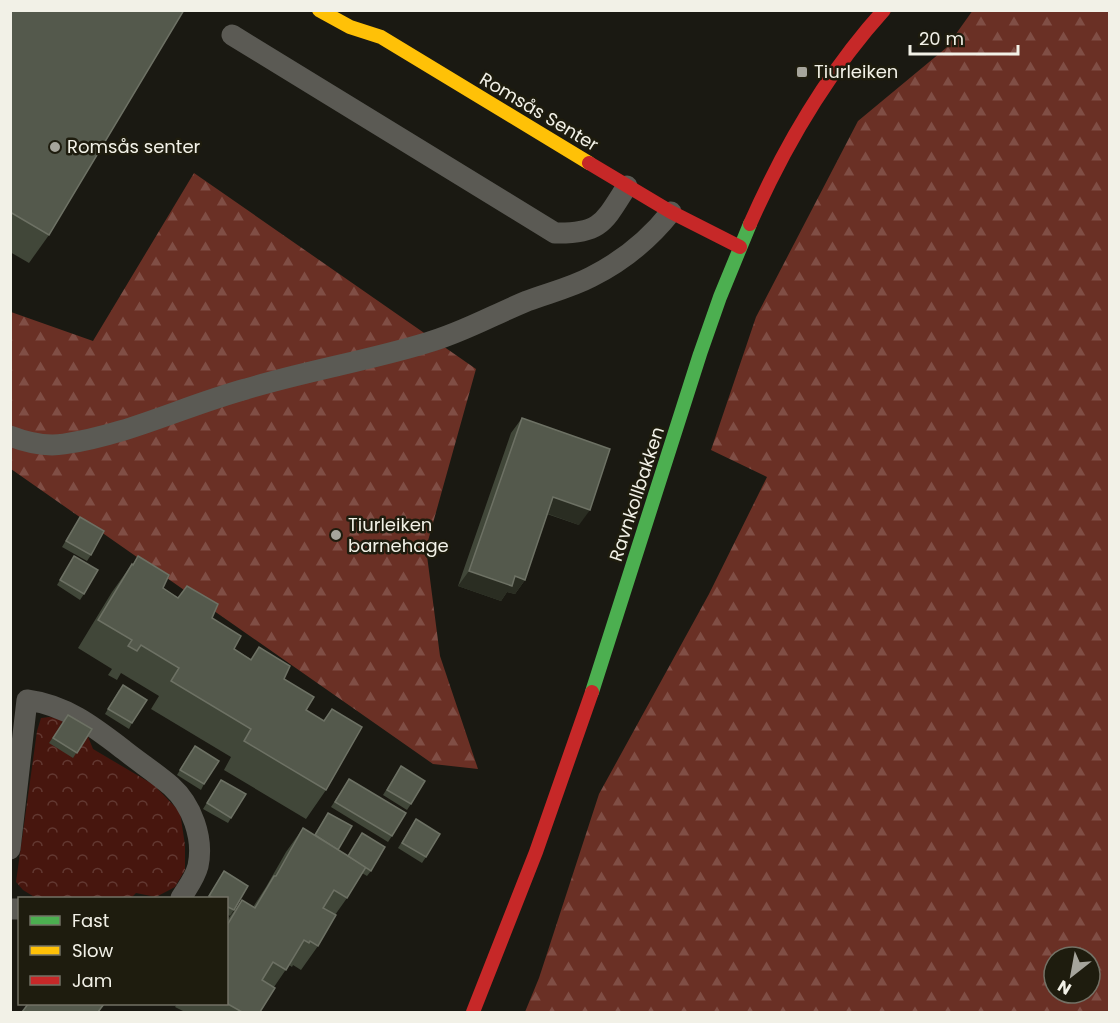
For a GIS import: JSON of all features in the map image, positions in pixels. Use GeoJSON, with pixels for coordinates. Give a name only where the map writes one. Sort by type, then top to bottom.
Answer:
{"type":"FeatureCollection","features":[{"type":"Feature","properties":{"kind":"street","name":"Romsås Senter"},"geometry":{"type":"LineString","coordinates":[[319,10],[350,27],[381,37],[671,213],[740,247]]}},
{"type":"Feature","properties":{"kind":"street","name":"Ravnkollbakken"},"geometry":{"type":"LineString","coordinates":[[473,1012],[516,906],[542,833],[620,605],[709,330],[740,247],[773,173],[813,104],[884,10]]}},
{"type":"Feature","properties":{"kind":"lane"},"geometry":{"type":"LineString","coordinates":[[232,35],[555,233],[579,234],[596,227],[606,218],[627,186]]}},
{"type":"Feature","properties":{"kind":"lane"},"geometry":{"type":"LineString","coordinates":[[10,436],[29,443],[52,445],[88,440],[144,425],[243,390],[407,348],[459,332],[502,311],[589,278],[615,264],[648,239],[671,213]]}},
{"type":"Feature","properties":{"kind":"lane"},"geometry":{"type":"LineString","coordinates":[[10,849],[27,699],[46,702],[90,724],[172,787],[186,803],[196,828],[198,865],[182,897]]}},
{"type":"Feature","properties":{"kind":"green space"},"geometry":{"type":"Polygon","coordinates":[[[973,10],[1109,11],[1109,1012],[525,1012],[539,978],[599,794],[709,594],[767,477],[711,450],[756,317],[858,121],[946,48],[973,10]]]}},
{"type":"Feature","properties":{"kind":"green space"},"geometry":{"type":"Polygon","coordinates":[[[194,173],[476,369],[426,548],[440,656],[478,769],[433,764],[11,469],[11,312],[93,341],[194,173]]]}},
{"type":"Feature","properties":{"kind":"green space"},"geometry":{"type":"Polygon","coordinates":[[[41,718],[64,719],[50,743],[87,734],[93,749],[154,785],[180,812],[185,845],[185,870],[175,887],[156,897],[136,893],[132,897],[34,897],[16,882],[37,731],[41,718]]]}},
{"type":"Feature","properties":{"kind":"building","name":"Romsås senter"},"geometry":{"type":"Polygon","coordinates":[[[10,10],[184,10],[49,235],[10,212],[10,10]]]}},
{"type":"Feature","properties":{"kind":"building"},"geometry":{"type":"Polygon","coordinates":[[[522,418],[610,449],[590,510],[553,497],[525,580],[515,576],[512,586],[469,571],[522,418]]]}},
{"type":"Feature","properties":{"kind":"building"},"geometry":{"type":"Polygon","coordinates":[[[80,517],[104,531],[91,555],[66,541],[80,517]]]}},
{"type":"Feature","properties":{"kind":"building"},"geometry":{"type":"Polygon","coordinates":[[[74,556],[98,570],[84,594],[60,580],[74,556]]]}},
{"type":"Feature","properties":{"kind":"building"},"geometry":{"type":"Polygon","coordinates":[[[138,556],[169,575],[163,588],[178,598],[187,586],[218,604],[212,618],[241,636],[234,649],[251,660],[259,647],[290,666],[284,679],[314,697],[306,710],[324,721],[332,709],[362,727],[326,790],[244,741],[251,729],[171,681],[179,668],[141,645],[137,651],[128,646],[132,640],[98,620],[138,556]]]}},
{"type":"Feature","properties":{"kind":"building"},"geometry":{"type":"Polygon","coordinates":[[[123,685],[147,700],[132,723],[108,709],[123,685]]]}},
{"type":"Feature","properties":{"kind":"building"},"geometry":{"type":"Polygon","coordinates":[[[68,715],[92,729],[77,753],[53,738],[68,715]]]}},
{"type":"Feature","properties":{"kind":"building"},"geometry":{"type":"Polygon","coordinates":[[[195,746],[219,761],[204,784],[180,770],[195,746]]]}},
{"type":"Feature","properties":{"kind":"building"},"geometry":{"type":"Polygon","coordinates":[[[401,766],[425,781],[411,804],[387,790],[401,766]]]}},
{"type":"Feature","properties":{"kind":"building"},"geometry":{"type":"Polygon","coordinates":[[[349,779],[406,813],[392,836],[335,802],[349,779]]]}},
{"type":"Feature","properties":{"kind":"building"},"geometry":{"type":"Polygon","coordinates":[[[221,780],[246,794],[231,818],[207,803],[221,780]]]}},
{"type":"Feature","properties":{"kind":"building"},"geometry":{"type":"Polygon","coordinates":[[[328,813],[352,826],[338,850],[315,835],[328,813]]]}},
{"type":"Feature","properties":{"kind":"building"},"geometry":{"type":"Polygon","coordinates":[[[416,819],[440,834],[426,857],[402,843],[416,819]]]}},
{"type":"Feature","properties":{"kind":"building"},"geometry":{"type":"Polygon","coordinates":[[[303,828],[366,867],[347,898],[334,890],[323,908],[336,915],[318,946],[304,940],[286,970],[273,962],[262,980],[275,988],[260,1012],[242,1012],[228,1004],[228,924],[242,900],[255,908],[303,828]]]}},
{"type":"Feature","properties":{"kind":"building"},"geometry":{"type":"Polygon","coordinates":[[[362,833],[385,847],[371,871],[348,856],[362,833]]]}},
{"type":"Feature","properties":{"kind":"building"},"geometry":{"type":"Polygon","coordinates":[[[224,871],[248,886],[234,910],[228,907],[228,897],[209,896],[224,871]]]}},
{"type":"Feature","properties":{"kind":"building"},"geometry":{"type":"Polygon","coordinates":[[[27,1005],[103,1005],[98,1012],[22,1012],[27,1005]]]}},
{"type":"Feature","properties":{"kind":"traffic: fast"},"geometry":{"type":"LineString","coordinates":[[592,692],[700,354],[750,224]]}},
{"type":"Feature","properties":{"kind":"traffic: slow"},"geometry":{"type":"LineString","coordinates":[[319,10],[350,27],[381,37],[589,163]]}},
{"type":"Feature","properties":{"kind":"traffic: jam"},"geometry":{"type":"LineString","coordinates":[[750,224],[777,167],[808,112],[844,59],[884,10]]}},
{"type":"Feature","properties":{"kind":"traffic: jam"},"geometry":{"type":"LineString","coordinates":[[589,163],[671,212],[740,247]]}},
{"type":"Feature","properties":{"kind":"traffic: jam"},"geometry":{"type":"LineString","coordinates":[[473,1012],[536,852],[592,692]]}},
{"type":"Feature","properties":{"kind":"place","name":"Tiurleiken"},"geometry":{"type":"Point","coordinates":[802,72]}},
{"type":"Feature","properties":{"kind":"place","name":"Romsås senter"},"geometry":{"type":"Point","coordinates":[55,147]}},
{"type":"Feature","properties":{"kind":"place","name":"Tiurleiken barnehage"},"geometry":{"type":"Point","coordinates":[336,535]}}]}
